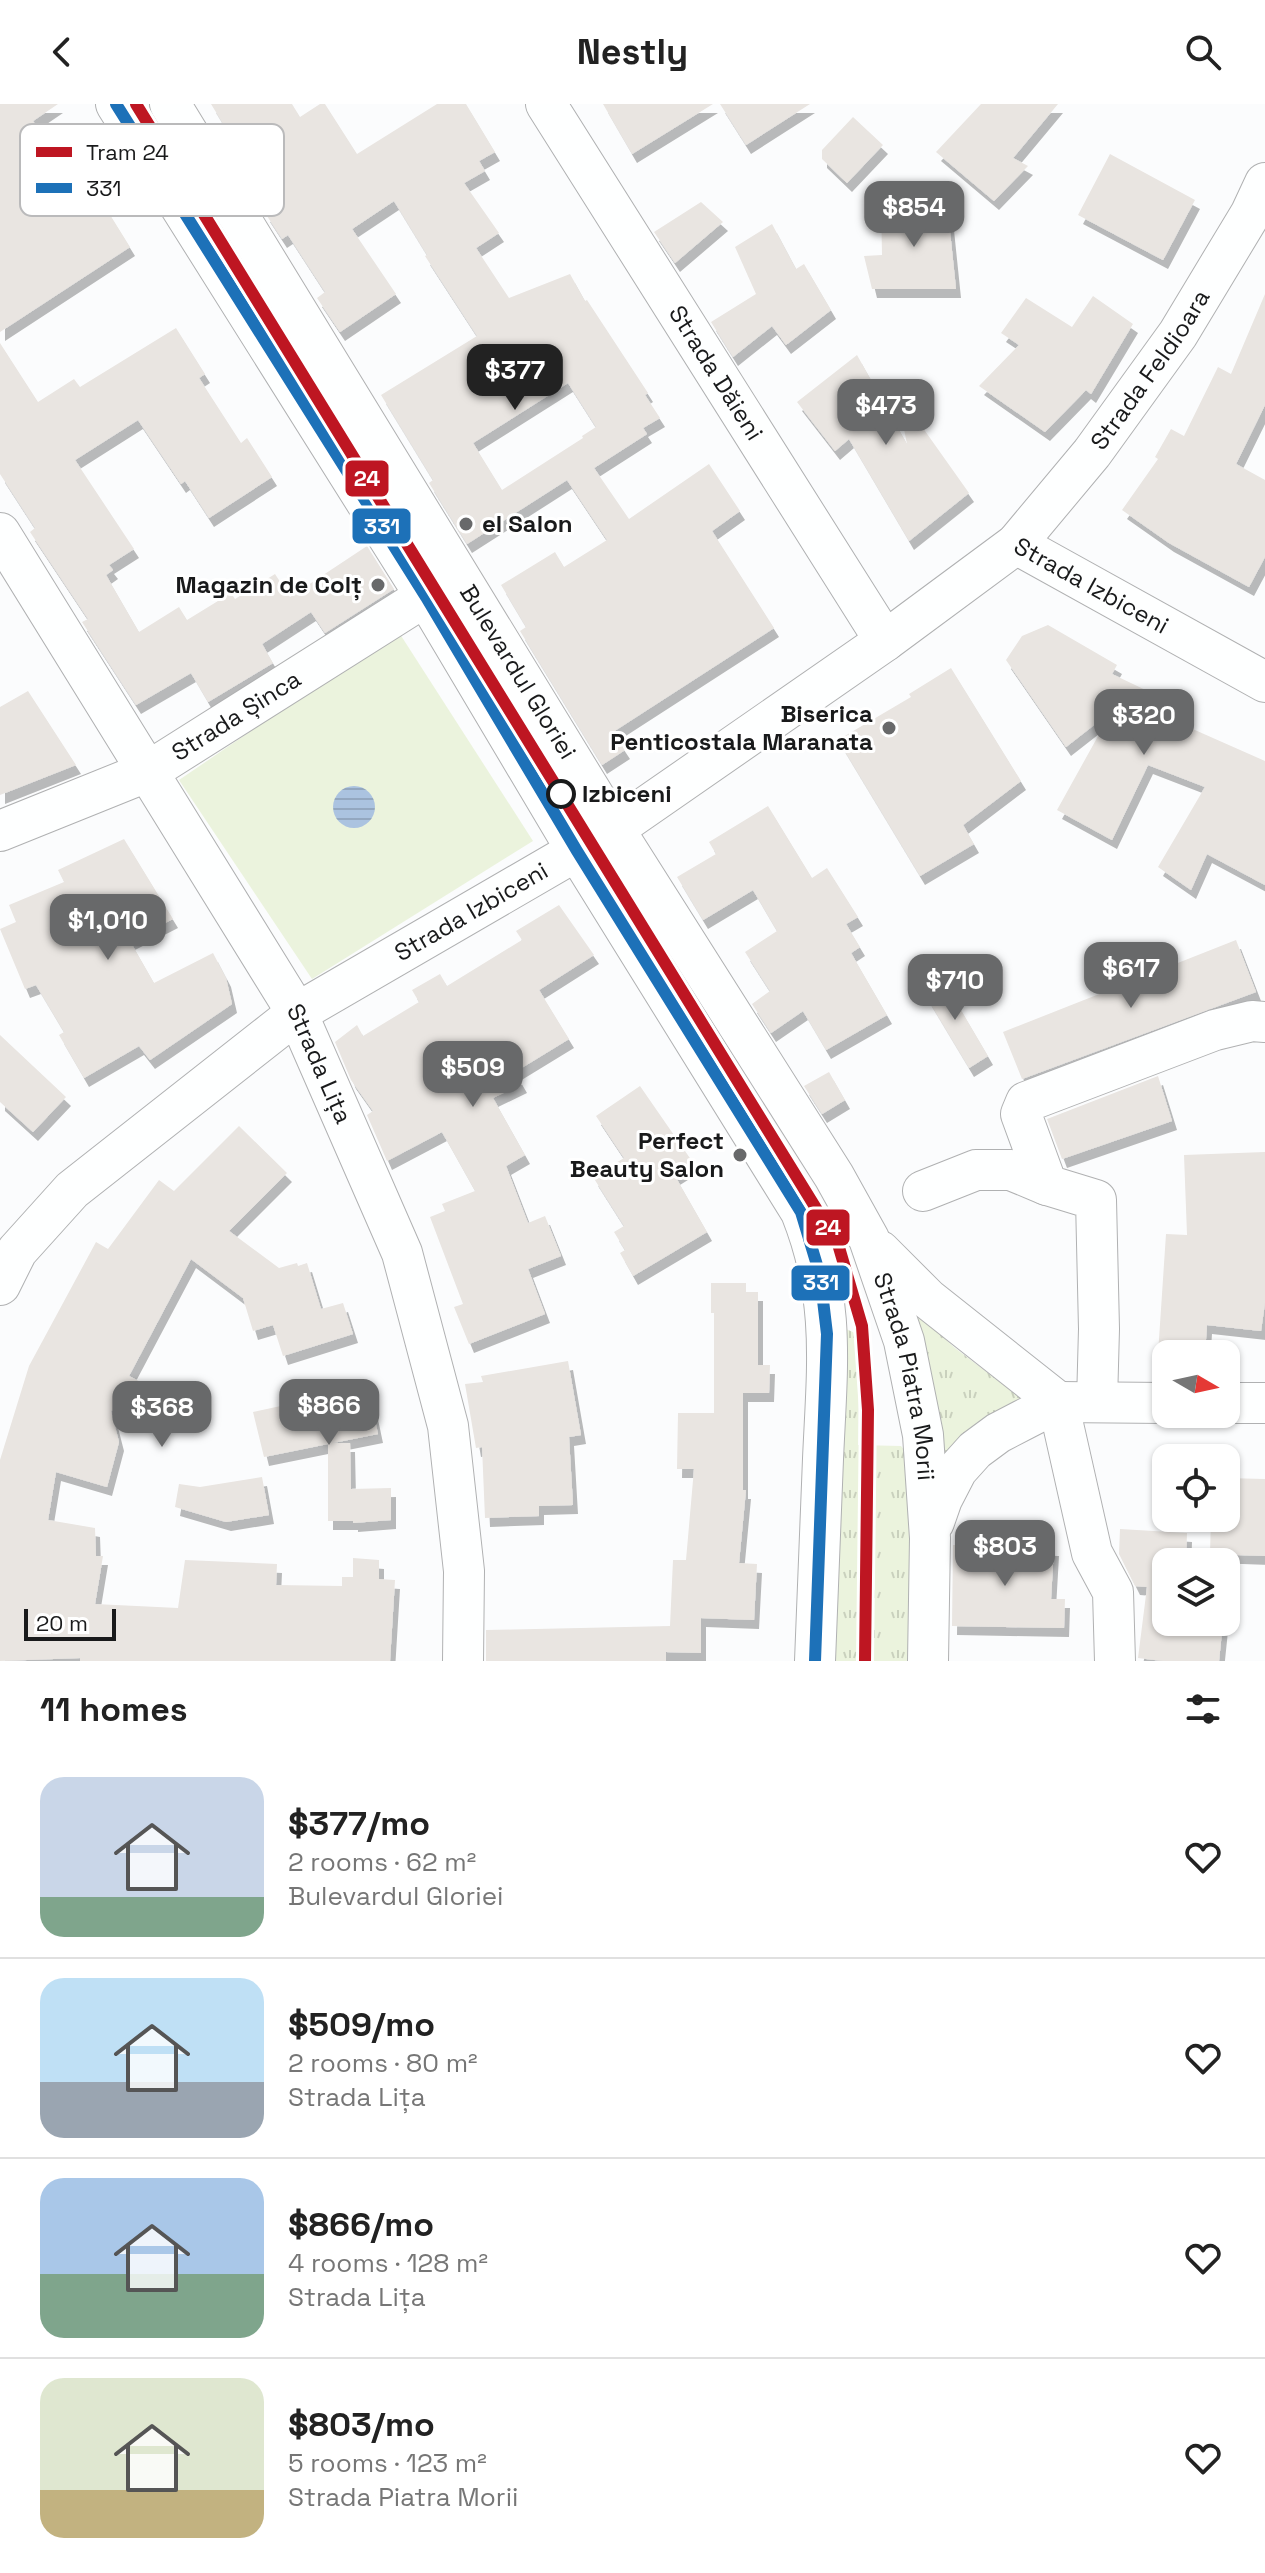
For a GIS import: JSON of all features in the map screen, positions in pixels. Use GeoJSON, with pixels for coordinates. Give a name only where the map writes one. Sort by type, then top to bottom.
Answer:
{"type":"FeatureCollection","features":[{"type":"Feature","properties":{"kind":"street","name":"Bulevardul Gloriei"},"geometry":{"type":"LineString","coordinates":[[116,104],[130,124]]}},
{"type":"Feature","properties":{"kind":"street","name":"Bulevardul Gloriei"},"geometry":{"type":"LineString","coordinates":[[170,104],[181,124]]}},
{"type":"Feature","properties":{"kind":"street","name":"Strada Dăieni"},"geometry":{"type":"LineString","coordinates":[[546,104],[885,641]]}},
{"type":"Feature","properties":{"kind":"street","name":"Strada Feldioara"},"geometry":{"type":"LineString","coordinates":[[1016,544],[1092,453],[1178,334],[1260,205]]}},
{"type":"Feature","properties":{"kind":"street","name":"Bulevardul Gloriei"},"geometry":{"type":"LineString","coordinates":[[192,216],[442,586],[614,829],[834,1176],[869,1239]]}},
{"type":"Feature","properties":{"kind":"street","name":"Bulevardul Gloriei"},"geometry":{"type":"LineString","coordinates":[[233,216],[442,586],[577,851],[787,1188],[815,1246]]}},
{"type":"Feature","properties":{"kind":"street","name":"Strada Lița"},"geometry":{"type":"LineString","coordinates":[[0,533],[297,1013],[402,1253],[448,1426],[464,1571],[463,1661]]}},
{"type":"Feature","properties":{"kind":"street","name":"Strada Izbiceni"},"geometry":{"type":"LineString","coordinates":[[6,1262],[72,1190],[297,1013],[614,829],[885,641],[1016,544],[1265,682]]}},
{"type":"Feature","properties":{"kind":"street","name":"Strada Șinca"},"geometry":{"type":"LineString","coordinates":[[0,831],[149,771],[442,586]]}},
{"type":"Feature","properties":{"kind":"street"},"geometry":{"type":"LineString","coordinates":[[1047,1185],[1021,1114],[1026,1102],[1215,1030],[1252,1021],[1265,1022]]}},
{"type":"Feature","properties":{"kind":"street"},"geometry":{"type":"LineString","coordinates":[[923,1191],[976,1170],[1011,1170],[1096,1200],[1099,1329],[1077,1402],[1092,1553],[1113,1592],[1115,1661]]}},
{"type":"Feature","properties":{"kind":"street","name":"Strada Piatra Morii"},"geometry":{"type":"LineString","coordinates":[[815,1246],[869,1239]]}},
{"type":"Feature","properties":{"kind":"street","name":"Strada Piatra Morii"},"geometry":{"type":"LineString","coordinates":[[869,1239],[928,1299],[1077,1402]]}},
{"type":"Feature","properties":{"kind":"street","name":"Strada Piatra Morii"},"geometry":{"type":"LineString","coordinates":[[869,1239],[893,1303],[914,1380],[925,1460],[930,1538],[928,1661]]}},
{"type":"Feature","properties":{"kind":"street"},"geometry":{"type":"LineString","coordinates":[[815,1246],[823,1280],[828,1338],[815,1661]]}},
{"type":"Feature","properties":{"kind":"street"},"geometry":{"type":"LineString","coordinates":[[930,1538],[942,1499],[957,1470],[975,1450],[998,1433],[1077,1402],[1152,1403]]}},
{"type":"Feature","properties":{"kind":"street"},"geometry":{"type":"LineString","coordinates":[[1240,1403],[1265,1403]]}},
{"type":"Feature","properties":{"kind":"green space"},"geometry":{"type":"Polygon","coordinates":[[[398,631],[533,841],[312,979],[179,780],[398,631]]]}},
{"type":"Feature","properties":{"kind":"green space"},"geometry":{"type":"Polygon","coordinates":[[[904,1301],[955,1348],[1021,1398],[1001,1409],[934,1483],[904,1301]]]}},
{"type":"Feature","properties":{"kind":"green space"},"geometry":{"type":"Polygon","coordinates":[[[844,1328],[859,1335],[858,1445],[901,1446],[905,1451],[913,1505],[911,1661],[826,1661],[844,1328]]]}},
{"type":"Feature","properties":{"kind":"water"},"geometry":{"type":"Polygon","coordinates":[[[354,786],[369,792],[375,807],[369,822],[354,828],[339,822],[333,807],[339,792],[354,786]]]}},
{"type":"Feature","properties":{"kind":"building"},"geometry":{"type":"Polygon","coordinates":[[[0,104],[58,104],[33,121],[35,124],[20,124],[20,216],[111,216],[130,247],[0,332],[0,104]]]}},
{"type":"Feature","properties":{"kind":"building"},"geometry":{"type":"Polygon","coordinates":[[[211,104],[292,104],[300,117],[325,104],[357,154],[437,104],[466,104],[495,152],[479,161],[485,171],[464,183],[499,233],[476,248],[509,298],[570,274],[648,393],[645,395],[660,418],[643,428],[647,434],[594,468],[629,519],[709,464],[740,511],[712,531],[774,628],[613,732],[625,750],[602,765],[520,631],[526,627],[501,585],[555,552],[564,567],[607,540],[567,480],[467,544],[429,483],[433,480],[381,395],[477,336],[394,201],[352,229],[396,294],[340,332],[317,298],[325,292],[288,235],[282,239],[267,216],[284,216],[284,124],[223,124],[211,104]],[[568,383],[473,443],[502,490],[596,427],[568,383]]]}},
{"type":"Feature","properties":{"kind":"building"},"geometry":{"type":"Polygon","coordinates":[[[603,104],[713,104],[632,154],[603,104]]]}},
{"type":"Feature","properties":{"kind":"building"},"geometry":{"type":"Polygon","coordinates":[[[720,104],[810,104],[746,145],[720,104]]]}},
{"type":"Feature","properties":{"kind":"building"},"geometry":{"type":"Polygon","coordinates":[[[981,104],[1058,104],[1013,158],[1028,166],[994,201],[936,152],[981,104]]]}},
{"type":"Feature","properties":{"kind":"building"},"geometry":{"type":"Polygon","coordinates":[[[853,117],[883,145],[847,183],[822,159],[822,150],[853,117]]]}},
{"type":"Feature","properties":{"kind":"building"},"geometry":{"type":"Polygon","coordinates":[[[1110,154],[1195,200],[1163,260],[1078,215],[1110,154]]]}},
{"type":"Feature","properties":{"kind":"building"},"geometry":{"type":"Polygon","coordinates":[[[701,202],[723,222],[675,263],[654,232],[701,202]]]}},
{"type":"Feature","properties":{"kind":"building"},"geometry":{"type":"Polygon","coordinates":[[[947,202],[956,289],[872,289],[864,256],[882,255],[881,204],[947,202]]]}},
{"type":"Feature","properties":{"kind":"building"},"geometry":{"type":"Polygon","coordinates":[[[772,224],[796,269],[804,264],[831,310],[786,345],[772,326],[733,357],[711,322],[756,294],[735,247],[772,224]]]}},
{"type":"Feature","properties":{"kind":"building"},"geometry":{"type":"Polygon","coordinates":[[[1265,294],[1265,405],[1236,464],[1265,480],[1265,557],[1249,587],[1169,543],[1122,510],[1158,459],[1155,457],[1171,429],[1184,436],[1218,367],[1231,374],[1265,294]]]}},
{"type":"Feature","properties":{"kind":"building"},"geometry":{"type":"Polygon","coordinates":[[[1093,296],[1133,324],[1091,394],[1086,390],[1045,432],[979,386],[1019,345],[1001,333],[1026,298],[1072,327],[1093,296]]]}},
{"type":"Feature","properties":{"kind":"building"},"geometry":{"type":"Polygon","coordinates":[[[176,328],[205,374],[199,378],[241,443],[247,438],[272,477],[209,518],[185,481],[181,484],[138,420],[75,460],[134,549],[109,565],[113,570],[106,575],[139,632],[179,607],[187,620],[231,593],[235,599],[275,574],[290,597],[367,546],[394,589],[325,633],[311,612],[262,644],[273,663],[208,702],[191,673],[136,705],[82,622],[88,619],[30,532],[35,528],[0,474],[0,343],[38,402],[74,379],[80,387],[176,328]]]}},
{"type":"Feature","properties":{"kind":"building"},"geometry":{"type":"Polygon","coordinates":[[[857,355],[907,444],[896,390],[969,493],[909,541],[849,439],[835,451],[797,402],[857,355]]]}},
{"type":"Feature","properties":{"kind":"building"},"geometry":{"type":"Polygon","coordinates":[[[1048,625],[1117,665],[1112,674],[1177,705],[1170,719],[1265,761],[1265,885],[1207,854],[1191,890],[1158,867],[1205,787],[1148,765],[1112,840],[1057,810],[1112,711],[1066,747],[1006,660],[1022,636],[1048,625]]]}},
{"type":"Feature","properties":{"kind":"building"},"geometry":{"type":"Polygon","coordinates":[[[951,668],[1021,781],[963,825],[974,844],[920,876],[838,740],[911,697],[909,694],[951,668]]]}},
{"type":"Feature","properties":{"kind":"building"},"geometry":{"type":"Polygon","coordinates":[[[28,691],[76,765],[0,795],[0,707],[28,691]]]}},
{"type":"Feature","properties":{"kind":"building"},"geometry":{"type":"Polygon","coordinates":[[[768,806],[812,878],[827,868],[858,917],[846,924],[860,947],[851,953],[887,1015],[826,1050],[803,1011],[771,1033],[752,1004],[770,991],[745,952],[777,931],[753,890],[703,920],[677,877],[716,854],[709,842],[768,806]]]}},
{"type":"Feature","properties":{"kind":"building"},"geometry":{"type":"Polygon","coordinates":[[[124,839],[173,919],[130,941],[154,983],[213,953],[226,978],[232,1004],[150,1060],[139,1046],[84,1078],[59,1035],[64,1032],[36,985],[25,989],[0,929],[16,922],[9,905],[64,882],[58,870],[124,839]]]}},
{"type":"Feature","properties":{"kind":"building"},"geometry":{"type":"Polygon","coordinates":[[[559,905],[594,955],[539,990],[569,1039],[515,1072],[522,1084],[493,1098],[525,1155],[506,1166],[528,1223],[545,1216],[561,1256],[528,1269],[545,1314],[469,1344],[454,1307],[463,1304],[430,1217],[445,1211],[442,1204],[475,1191],[442,1132],[387,1161],[367,1115],[373,1111],[351,1080],[335,1042],[357,1025],[363,1036],[419,1002],[412,990],[440,974],[447,986],[522,940],[516,931],[559,905]]]}},
{"type":"Feature","properties":{"kind":"building"},"geometry":{"type":"Polygon","coordinates":[[[1236,940],[1256,992],[1022,1079],[1003,1032],[1236,940]]]}},
{"type":"Feature","properties":{"kind":"building"},"geometry":{"type":"Polygon","coordinates":[[[941,976],[988,1056],[969,1068],[921,988],[941,976]]]}},
{"type":"Feature","properties":{"kind":"building"},"geometry":{"type":"Polygon","coordinates":[[[0,1035],[66,1097],[33,1132],[0,1102],[0,1035]]]}},
{"type":"Feature","properties":{"kind":"building"},"geometry":{"type":"Polygon","coordinates":[[[829,1072],[845,1100],[822,1114],[804,1086],[829,1072]]]}},
{"type":"Feature","properties":{"kind":"building"},"geometry":{"type":"Polygon","coordinates":[[[1158,1076],[1172,1121],[1062,1159],[1047,1119],[1158,1076]]]}},
{"type":"Feature","properties":{"kind":"building"},"geometry":{"type":"Polygon","coordinates":[[[640,1086],[694,1164],[675,1176],[707,1232],[633,1276],[620,1253],[625,1250],[614,1232],[624,1226],[593,1177],[624,1158],[596,1116],[640,1086]]]}},
{"type":"Feature","properties":{"kind":"building"},"geometry":{"type":"Polygon","coordinates":[[[239,1126],[287,1173],[229,1231],[279,1268],[307,1263],[321,1309],[343,1303],[353,1334],[283,1356],[273,1325],[253,1331],[243,1298],[191,1259],[129,1376],[164,1394],[111,1411],[119,1442],[107,1487],[56,1472],[48,1520],[95,1528],[96,1556],[103,1556],[95,1604],[178,1608],[185,1560],[277,1564],[276,1585],[342,1586],[342,1577],[353,1577],[353,1558],[379,1560],[379,1579],[395,1580],[390,1661],[80,1661],[80,1658],[0,1661],[0,1460],[29,1366],[96,1242],[108,1249],[159,1180],[174,1191],[239,1126]]]}},
{"type":"Feature","properties":{"kind":"building"},"geometry":{"type":"Polygon","coordinates":[[[1265,1152],[1265,1303],[1261,1331],[1207,1325],[1206,1340],[1159,1340],[1166,1234],[1187,1235],[1184,1155],[1265,1152]]]}},
{"type":"Feature","properties":{"kind":"building"},"geometry":{"type":"Polygon","coordinates":[[[711,1283],[746,1283],[746,1292],[758,1292],[758,1365],[770,1365],[769,1393],[743,1393],[743,1490],[746,1490],[739,1563],[757,1564],[754,1620],[701,1618],[701,1653],[666,1652],[666,1661],[486,1661],[486,1630],[670,1626],[673,1560],[686,1560],[694,1469],[677,1469],[678,1413],[714,1413],[711,1283]]]}},
{"type":"Feature","properties":{"kind":"building"},"geometry":{"type":"Polygon","coordinates":[[[568,1361],[581,1435],[569,1437],[573,1505],[539,1506],[539,1516],[485,1518],[482,1447],[476,1448],[465,1384],[483,1382],[481,1376],[568,1361]]]}},
{"type":"Feature","properties":{"kind":"building"},"geometry":{"type":"Polygon","coordinates":[[[368,1387],[378,1434],[333,1443],[350,1443],[351,1489],[391,1488],[391,1520],[328,1521],[328,1444],[264,1457],[253,1412],[368,1387]]]}},
{"type":"Feature","properties":{"kind":"building"},"geometry":{"type":"Polygon","coordinates":[[[262,1477],[269,1515],[226,1522],[175,1507],[179,1484],[200,1487],[262,1477]]]}},
{"type":"Feature","properties":{"kind":"building"},"geometry":{"type":"Polygon","coordinates":[[[1240,1478],[1265,1479],[1265,1556],[1240,1555],[1240,1548],[1210,1548],[1211,1532],[1240,1532],[1240,1478]]]}},
{"type":"Feature","properties":{"kind":"building"},"geometry":{"type":"Polygon","coordinates":[[[1120,1529],[1187,1533],[1186,1548],[1152,1548],[1152,1636],[1222,1636],[1219,1661],[1138,1658],[1147,1587],[1135,1586],[1119,1554],[1120,1529]]]}},
{"type":"Feature","properties":{"kind":"building"},"geometry":{"type":"Polygon","coordinates":[[[953,1545],[1054,1547],[1051,1599],[1065,1599],[1064,1628],[952,1626],[953,1545]]]}},
{"type":"Feature","properties":{"kind":"tram line","name":"24"},"geometry":{"type":"LineString","coordinates":[[136,104],[148,124]]}},
{"type":"Feature","properties":{"kind":"tram line","name":"24"},"geometry":{"type":"LineString","coordinates":[[205,216],[838,1244],[862,1326],[868,1410],[865,1661]]}},
{"type":"Feature","properties":{"kind":"transit line","name":"331"},"geometry":{"type":"LineString","coordinates":[[116,104],[129,124]]}},
{"type":"Feature","properties":{"kind":"transit line","name":"331"},"geometry":{"type":"LineString","coordinates":[[186,216],[426,597],[577,851],[801,1212],[820,1275],[827,1334],[815,1661]]}},
{"type":"Feature","properties":{"kind":"place","name":"el Salon"},"geometry":{"type":"Point","coordinates":[466,524]}},
{"type":"Feature","properties":{"kind":"place","name":"Magazin de Colț"},"geometry":{"type":"Point","coordinates":[378,585]}},
{"type":"Feature","properties":{"kind":"place","name":"Biserica Penticostala Maranata"},"geometry":{"type":"Point","coordinates":[889,728]}},
{"type":"Feature","properties":{"kind":"place","name":"Izbiceni"},"geometry":{"type":"Point","coordinates":[561,794]}},
{"type":"Feature","properties":{"kind":"place","name":"Perfect Beauty Salon"},"geometry":{"type":"Point","coordinates":[740,1155]}}]}
